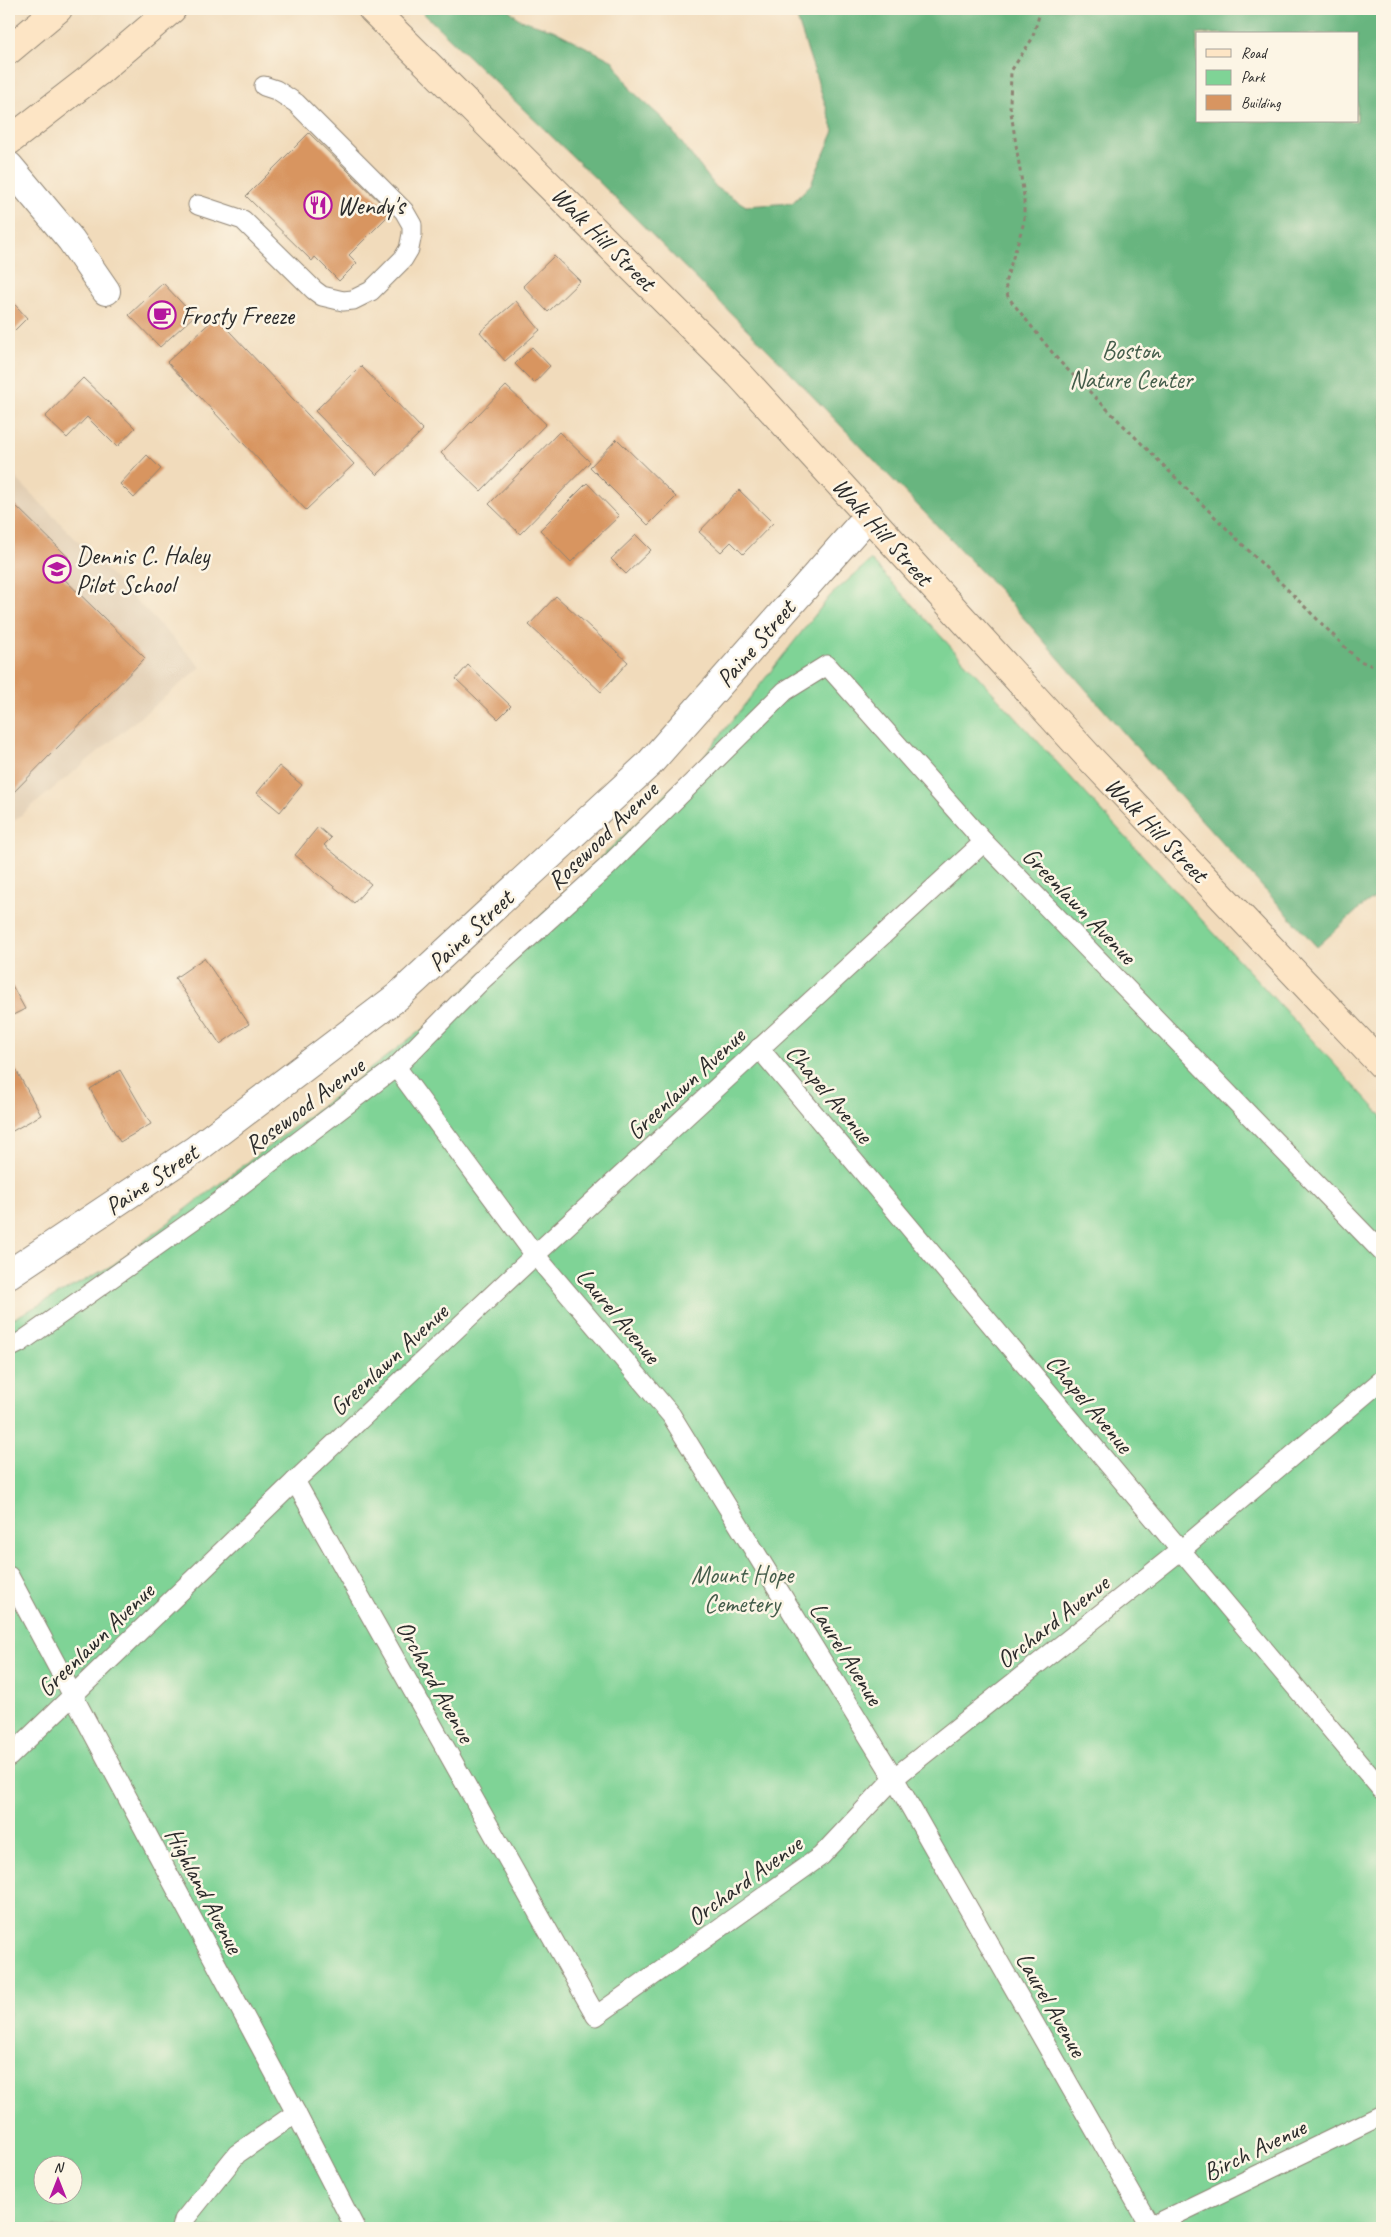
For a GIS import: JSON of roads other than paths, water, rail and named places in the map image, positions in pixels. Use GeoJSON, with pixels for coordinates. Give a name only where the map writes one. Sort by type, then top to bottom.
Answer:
{"type":"FeatureCollection","features":[{"type":"Feature","properties":{"kind":"main road"},"geometry":{"type":"LineString","coordinates":[[9,50],[58,9]]}},
{"type":"Feature","properties":{"kind":"main road"},"geometry":{"type":"LineString","coordinates":[[9,141],[96,73],[172,9]]}},
{"type":"Feature","properties":{"kind":"main road","name":"Walk Hill Street"},"geometry":{"type":"LineString","coordinates":[[372,9],[739,374],[1094,763],[1382,1065]]}},
{"type":"Feature","properties":{"kind":"street"},"geometry":{"type":"LineString","coordinates":[[9,166],[71,240],[106,291]]}},
{"type":"Feature","properties":{"kind":"street","name":"Paine Street"},"geometry":{"type":"LineString","coordinates":[[9,1274],[195,1150],[397,997],[649,764],[869,515]]}},
{"type":"Feature","properties":{"kind":"lane"},"geometry":{"type":"LineString","coordinates":[[198,205],[243,220],[314,290],[332,300],[353,300],[363,296],[403,259],[409,249],[412,225],[404,211],[296,103],[276,90],[264,86]]}},
{"type":"Feature","properties":{"kind":"lane","name":"Rosewood Avenue"},"geometry":{"type":"LineString","coordinates":[[9,1348],[21,1342],[216,1204],[396,1067],[481,981],[606,868],[785,691],[827,666],[984,842]]}},
{"type":"Feature","properties":{"kind":"lane","name":"Greenlawn Avenue"},"geometry":{"type":"LineString","coordinates":[[9,1757],[295,1481],[535,1254],[984,842],[1382,1252]]}},
{"type":"Feature","properties":{"kind":"lane","name":"Chapel Avenue"},"geometry":{"type":"LineString","coordinates":[[759,1048],[1382,1790]]}},
{"type":"Feature","properties":{"kind":"lane","name":"Laurel Avenue"},"geometry":{"type":"LineString","coordinates":[[396,1067],[535,1254],[671,1416],[894,1778],[1150,2228]]}},
{"type":"Feature","properties":{"kind":"lane","name":"Orchard Avenue"},"geometry":{"type":"LineString","coordinates":[[295,1481],[596,2016],[821,1856],[894,1778],[1181,1550],[1382,1380]]}},
{"type":"Feature","properties":{"kind":"lane","name":"Highland Avenue"},"geometry":{"type":"LineString","coordinates":[[9,1576],[296,2113],[355,2228]]}},
{"type":"Feature","properties":{"kind":"lane"},"geometry":{"type":"LineString","coordinates":[[182,2228],[184,2220],[237,2154],[296,2113]]}},
{"type":"Feature","properties":{"kind":"lane","name":"Birch Avenue"},"geometry":{"type":"LineString","coordinates":[[1150,2228],[1382,2115]]}},
{"type":"Feature","properties":{"kind":"place","name":"Wendy's"},"geometry":{"type":"Point","coordinates":[318,205]}},
{"type":"Feature","properties":{"kind":"place","name":"Frosty Freeze"},"geometry":{"type":"Point","coordinates":[162,315]}},
{"type":"Feature","properties":{"kind":"place","name":"Dennis C. Haley Pilot School"},"geometry":{"type":"Point","coordinates":[57,569]}},
{"type":"Feature","properties":{"kind":"park label","name":"Boston Nature Center"},"geometry":{"type":"Point","coordinates":[1131,364]}},
{"type":"Feature","properties":{"kind":"park label","name":"Mount Hope Cemetery"},"geometry":{"type":"Point","coordinates":[742,1588]}}]}
